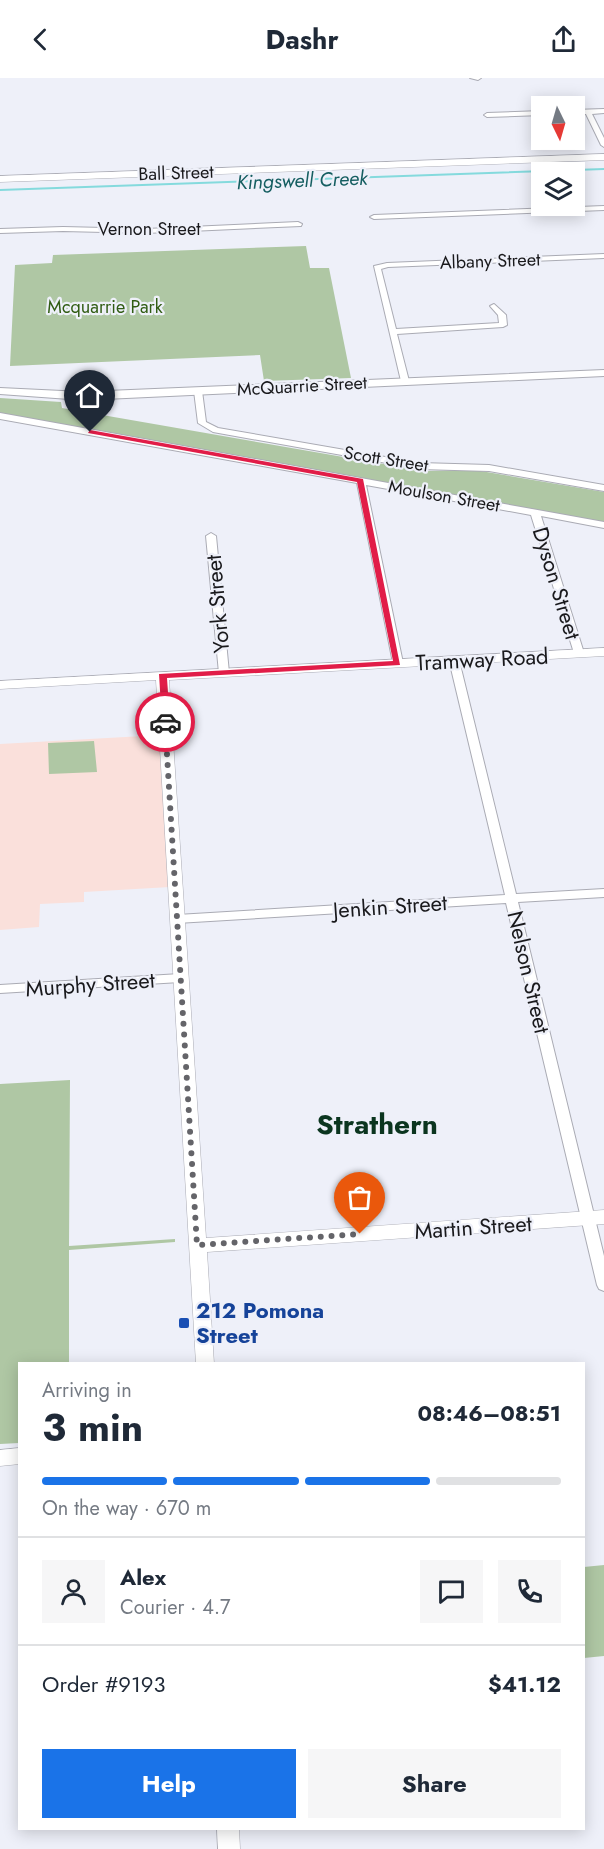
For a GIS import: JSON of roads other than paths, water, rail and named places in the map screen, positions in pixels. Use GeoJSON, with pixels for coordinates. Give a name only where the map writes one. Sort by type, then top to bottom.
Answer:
{"type":"FeatureCollection","features":[{"type":"Feature","properties":{"kind":"main road","name":"McQuarrie Street"},"geometry":{"type":"LineString","coordinates":[[0,392],[71,396],[604,373]]}},
{"type":"Feature","properties":{"kind":"street"},"geometry":{"type":"LineString","coordinates":[[473,78],[478,78]]}},
{"type":"Feature","properties":{"kind":"street"},"geometry":{"type":"LineString","coordinates":[[604,111],[588,112],[604,145]]}},
{"type":"Feature","properties":{"kind":"street"},"geometry":{"type":"LineString","coordinates":[[487,115],[531,113]]}},
{"type":"Feature","properties":{"kind":"street","name":"Ball Street"},"geometry":{"type":"LineString","coordinates":[[0,179],[604,157]]}},
{"type":"Feature","properties":{"kind":"street"},"geometry":{"type":"LineString","coordinates":[[374,216],[604,208]]}},
{"type":"Feature","properties":{"kind":"street","name":"Vernon Street"},"geometry":{"type":"LineString","coordinates":[[0,231],[63,229],[146,231],[298,224]]}},
{"type":"Feature","properties":{"kind":"street","name":"Albany Street"},"geometry":{"type":"LineString","coordinates":[[393,332],[377,268],[389,265],[604,256]]}},
{"type":"Feature","properties":{"kind":"street"},"geometry":{"type":"LineString","coordinates":[[405,381],[393,332],[503,325],[502,315],[494,306]]}},
{"type":"Feature","properties":{"kind":"street","name":"Scott Street"},"geometry":{"type":"LineString","coordinates":[[198,390],[202,423],[216,430],[420,466],[489,468],[604,488]]}},
{"type":"Feature","properties":{"kind":"street","name":"Moulson Street"},"geometry":{"type":"LineString","coordinates":[[0,416],[604,525]]}},
{"type":"Feature","properties":{"kind":"street"},"geometry":{"type":"LineString","coordinates":[[361,481],[398,663]]}},
{"type":"Feature","properties":{"kind":"street","name":"Dyson Street"},"geometry":{"type":"LineString","coordinates":[[535,512],[579,653]]}},
{"type":"Feature","properties":{"kind":"street","name":"York Street"},"geometry":{"type":"LineString","coordinates":[[211,536],[224,673]]}},
{"type":"Feature","properties":{"kind":"street","name":"Tramway Road"},"geometry":{"type":"LineString","coordinates":[[0,685],[604,652]]}},
{"type":"Feature","properties":{"kind":"street","name":"Nelson Street"},"geometry":{"type":"LineString","coordinates":[[454,660],[512,898],[596,1218],[604,1285]]}},
{"type":"Feature","properties":{"kind":"street"},"geometry":{"type":"LineString","coordinates":[[162,676],[205,1362]]}},
{"type":"Feature","properties":{"kind":"street","name":"Jenkin Street"},"geometry":{"type":"LineString","coordinates":[[177,919],[604,893]]}},
{"type":"Feature","properties":{"kind":"street","name":"Murphy Street"},"geometry":{"type":"LineString","coordinates":[[0,989],[180,978]]}},
{"type":"Feature","properties":{"kind":"street","name":"Martin Street"},"geometry":{"type":"LineString","coordinates":[[197,1245],[596,1218]]}},
{"type":"Feature","properties":{"kind":"street"},"geometry":{"type":"LineString","coordinates":[[0,1458],[18,1456]]}},
{"type":"Feature","properties":{"kind":"street"},"geometry":{"type":"LineString","coordinates":[[228,1830],[229,1849]]}},
{"type":"Feature","properties":{"kind":"waterway","name":"Kingswell Creek"},"geometry":{"type":"LineString","coordinates":[[0,190],[604,169]]}},
{"type":"Feature","properties":{"kind":"place","name":"212 Pomona Street"},"geometry":{"type":"Point","coordinates":[184,1323]}},
{"type":"Feature","properties":{"kind":"district","name":"Strathern"},"geometry":{"type":"Point","coordinates":[377,1124]}},
{"type":"Feature","properties":{"kind":"park label","name":"Mcquarrie Park"},"geometry":{"type":"Point","coordinates":[105,307]}}]}
